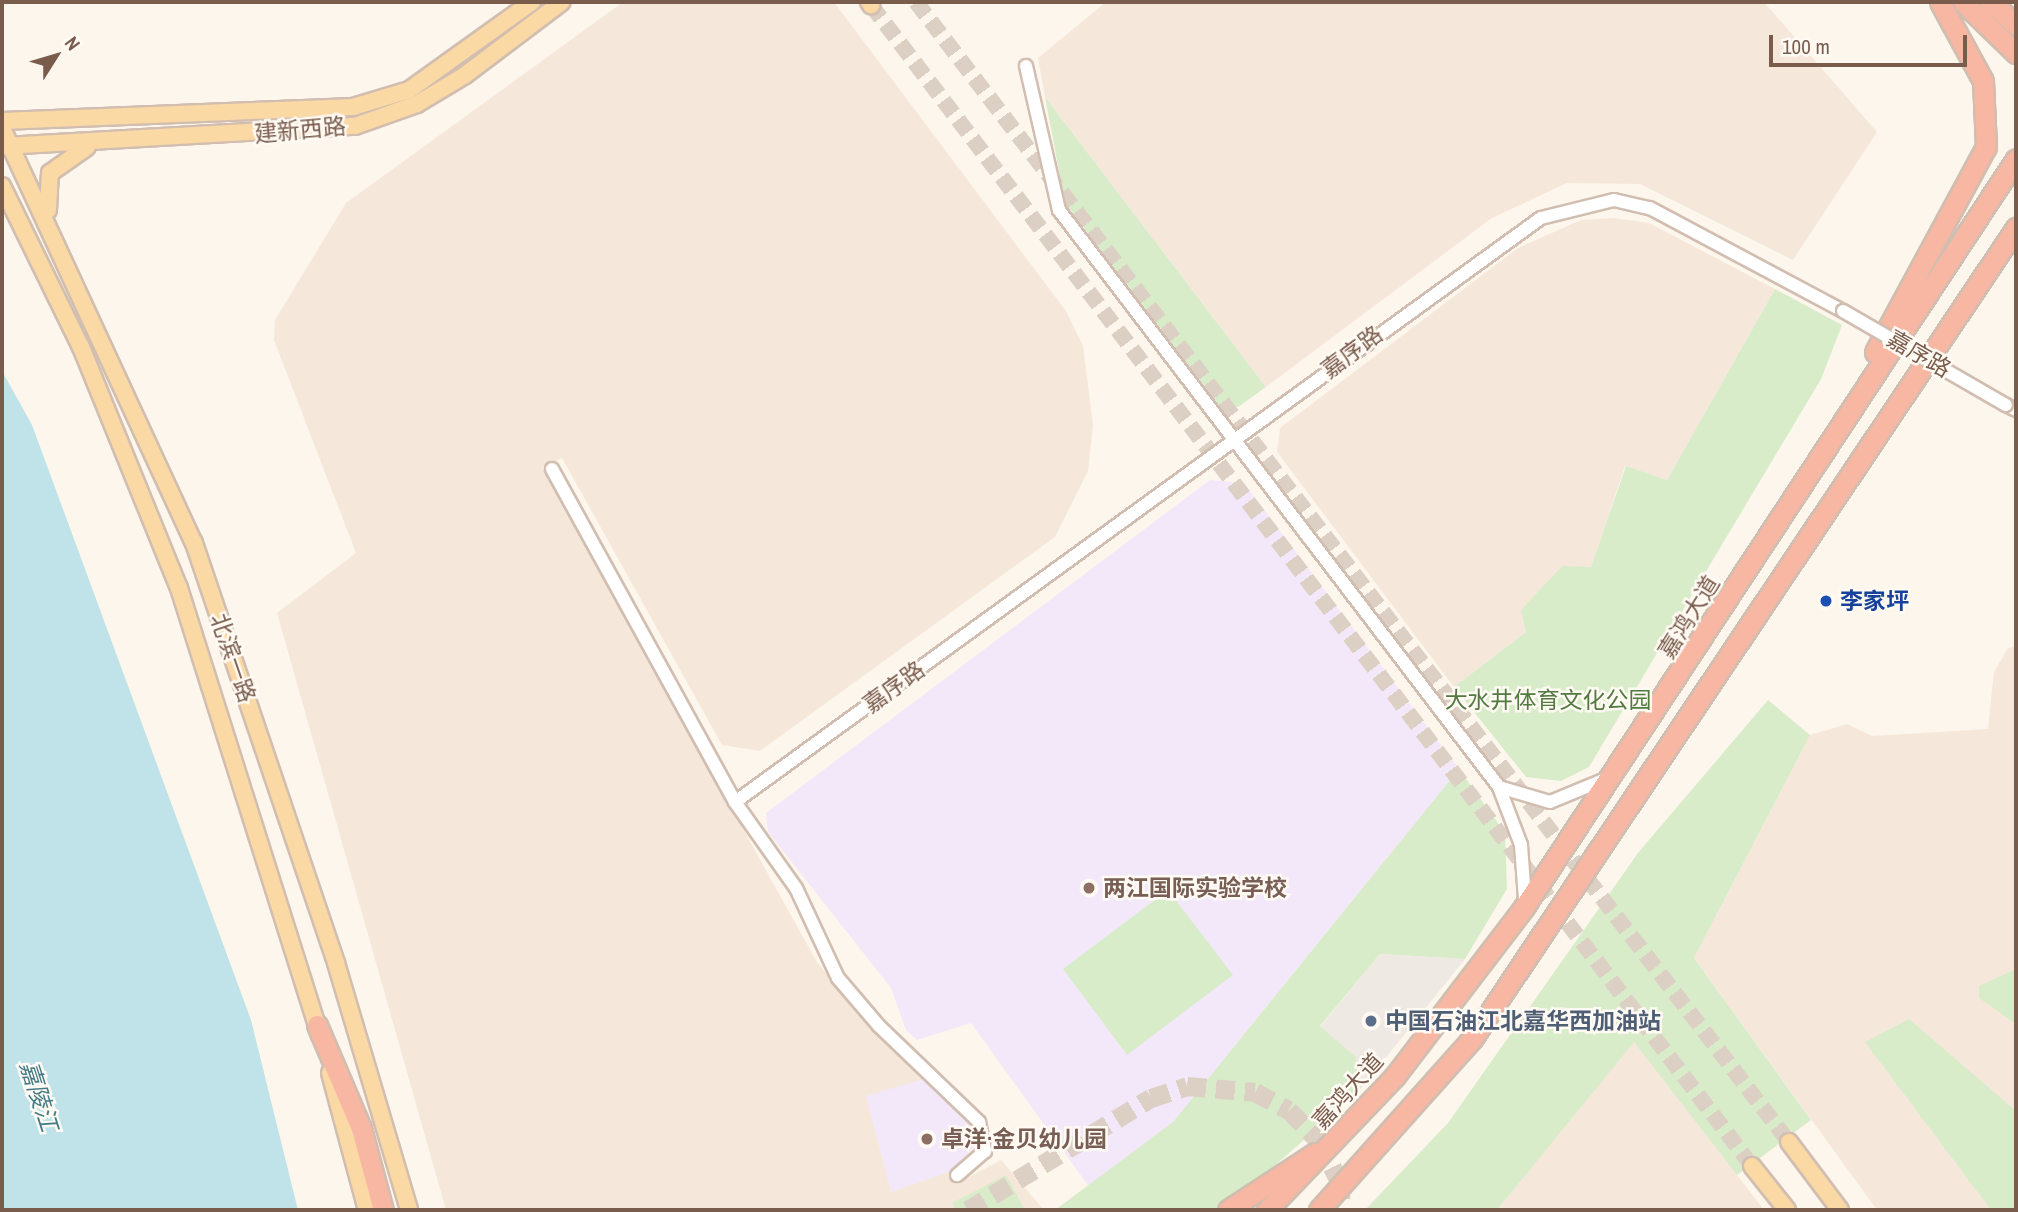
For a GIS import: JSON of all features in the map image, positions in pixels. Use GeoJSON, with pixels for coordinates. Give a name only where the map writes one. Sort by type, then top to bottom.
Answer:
{"type":"FeatureCollection","features":[{"type":"Feature","properties":{"kind":"highway"},"geometry":{"type":"LineString","coordinates":[[1841,423],[1903,291],[1986,147],[1983,81],[1940,2]]}},
{"type":"Feature","properties":{"kind":"highway"},"geometry":{"type":"LineString","coordinates":[[1963,2],[2016,53]]}},
{"type":"Feature","properties":{"kind":"highway"},"geometry":{"type":"LineString","coordinates":[[1990,2],[2016,25]]}},
{"type":"Feature","properties":{"kind":"highway","name":"嘉鸿大道"},"geometry":{"type":"LineString","coordinates":[[1267,1210],[1345,1133],[1446,1014],[1524,907],[2016,159]]}},
{"type":"Feature","properties":{"kind":"highway"},"geometry":{"type":"LineString","coordinates":[[1319,1210],[1472,1040],[2016,228]]}},
{"type":"Feature","properties":{"kind":"highway"},"geometry":{"type":"LineString","coordinates":[[1948,331],[2016,253]]}},
{"type":"Feature","properties":{"kind":"highway"},"geometry":{"type":"LineString","coordinates":[[317,1025],[361,1128],[383,1210]]}},
{"type":"Feature","properties":{"kind":"highway"},"geometry":{"type":"LineString","coordinates":[[1228,1210],[1345,1133]]}},
{"type":"Feature","properties":{"kind":"main road","name":"建新西路"},"geometry":{"type":"LineString","coordinates":[[2,121],[353,107],[409,90],[532,2]]}},
{"type":"Feature","properties":{"kind":"main road","name":"建新西路"},"geometry":{"type":"LineString","coordinates":[[6,146],[355,126],[446,87],[562,2]]}},
{"type":"Feature","properties":{"kind":"main road","name":"北滨一路"},"geometry":{"type":"LineString","coordinates":[[2,128],[6,146],[55,236],[194,543],[336,963],[409,1210]]}},
{"type":"Feature","properties":{"kind":"main road"},"geometry":{"type":"LineString","coordinates":[[55,236],[44,198],[50,173],[73,151],[103,142]]}},
{"type":"Feature","properties":{"kind":"main road","name":"北滨一路"},"geometry":{"type":"LineString","coordinates":[[2,186],[81,347],[178,588],[317,1025],[367,1210]]}},
{"type":"Feature","properties":{"kind":"main road"},"geometry":{"type":"LineString","coordinates":[[1789,1142],[1840,1210]]}},
{"type":"Feature","properties":{"kind":"main road"},"geometry":{"type":"LineString","coordinates":[[1752,1166],[1787,1210]]}},
{"type":"Feature","properties":{"kind":"street"},"geometry":{"type":"LineString","coordinates":[[1026,66],[1059,210],[1499,788],[1523,857],[1524,907]]}},
{"type":"Feature","properties":{"kind":"street","name":"嘉序路"},"geometry":{"type":"LineString","coordinates":[[735,802],[1234,442],[1507,237],[1578,204],[1614,200],[1650,208],[1843,311],[2011,408]]}},
{"type":"Feature","properties":{"kind":"street"},"geometry":{"type":"LineString","coordinates":[[552,469],[735,802],[796,888],[838,978],[879,1026],[979,1122],[985,1151],[957,1175]]}},
{"type":"Feature","properties":{"kind":"street"},"geometry":{"type":"LineString","coordinates":[[1499,788],[1532,799],[1568,799],[1615,771]]}},
{"type":"Feature","properties":{"kind":"shaded area"},"geometry":{"type":"Polygon","coordinates":[[[623,2],[834,2],[1066,311],[1083,346],[1093,425],[1088,471],[1055,537],[760,751],[722,745],[562,458],[542,467],[817,962],[877,1035],[928,1078],[890,1192],[951,1171],[958,1183],[1001,1160],[1044,1210],[446,1210],[277,613],[356,553],[274,340],[275,320],[346,203],[623,2]]]}},
{"type":"Feature","properties":{"kind":"shaded area"},"geometry":{"type":"Polygon","coordinates":[[[1106,2],[1764,2],[1877,132],[1793,260],[1640,184],[1567,183],[1492,218],[1266,387],[1045,97],[1038,58],[1106,2]]]}},
{"type":"Feature","properties":{"kind":"shaded area"},"geometry":{"type":"Polygon","coordinates":[[[1614,218],[1649,223],[1775,289],[1667,480],[1625,466],[1591,568],[1526,632],[1454,687],[1277,452],[1280,428],[1518,248],[1581,220],[1614,218]]]}},
{"type":"Feature","properties":{"kind":"shaded area","name":"两江国际实验学校"},"geometry":{"type":"Polygon","coordinates":[[[1210,480],[1244,483],[1459,769],[1173,1122],[1090,1188],[971,1023],[917,1040],[906,1030],[891,988],[768,832],[766,813],[1210,480]]]}},
{"type":"Feature","properties":{"kind":"shaded area"},"geometry":{"type":"Polygon","coordinates":[[[2016,646],[2016,1210],[1877,1210],[1694,958],[1810,735],[1847,724],[1872,736],[1988,729],[1994,672],[2008,648],[2016,646]]]}},
{"type":"Feature","properties":{"kind":"shaded area","name":"中国石油江北嘉华西加油站"},"geometry":{"type":"Polygon","coordinates":[[[1380,954],[1465,959],[1359,1091],[1356,1057],[1320,1027],[1380,954]]]}},
{"type":"Feature","properties":{"kind":"shaded area"},"geometry":{"type":"Polygon","coordinates":[[[1634,1041],[1764,1210],[1497,1210],[1634,1041]]]}},
{"type":"Feature","properties":{"kind":"shaded area","name":"卓洋·金贝幼儿园"},"geometry":{"type":"Polygon","coordinates":[[[928,1078],[972,1126],[977,1144],[951,1171],[891,1192],[866,1096],[928,1078]]]}},
{"type":"Feature","properties":{"kind":"green space"},"geometry":{"type":"Polygon","coordinates":[[[1045,97],[1266,387],[1238,407],[1218,405],[1065,203],[1045,97]]]}},
{"type":"Feature","properties":{"kind":"green space","name":"大水井体育文化公园"},"geometry":{"type":"Polygon","coordinates":[[[1775,289],[1842,325],[1821,379],[1589,767],[1561,781],[1526,777],[1454,687],[1526,632],[1521,610],[1562,566],[1591,567],[1626,466],[1667,480],[1775,289]]]}},
{"type":"Feature","properties":{"kind":"green space"},"geometry":{"type":"Polygon","coordinates":[[[1768,700],[1810,735],[1694,958],[1811,1120],[1737,1175],[1634,1042],[1497,1210],[1365,1210],[1448,1123],[1638,853],[1768,700]]]}},
{"type":"Feature","properties":{"kind":"green space"},"geometry":{"type":"Polygon","coordinates":[[[1459,769],[1505,833],[1507,889],[1465,959],[1380,954],[1320,1026],[1356,1057],[1359,1091],[1225,1210],[1055,1210],[1173,1122],[1459,769]]]}},
{"type":"Feature","properties":{"kind":"green space"},"geometry":{"type":"Polygon","coordinates":[[[1168,890],[1233,975],[1127,1055],[1063,969],[1168,890]]]}},
{"type":"Feature","properties":{"kind":"green space"},"geometry":{"type":"Polygon","coordinates":[[[2016,969],[2016,1024],[1979,998],[1979,986],[2016,969]]]}},
{"type":"Feature","properties":{"kind":"green space"},"geometry":{"type":"Polygon","coordinates":[[[1909,1019],[2016,1111],[2016,1210],[1991,1210],[1865,1042],[1909,1019]]]}},
{"type":"Feature","properties":{"kind":"green space"},"geometry":{"type":"Polygon","coordinates":[[[1006,1175],[1025,1210],[956,1210],[952,1203],[1006,1175]]]}},
{"type":"Feature","properties":{"kind":"water","name":"嘉陵江"},"geometry":{"type":"Polygon","coordinates":[[[2,371],[32,425],[251,1020],[298,1210],[2,1210],[2,371]]]}},
{"type":"Feature","properties":{"kind":"tunnel"},"geometry":{"type":"LineString","coordinates":[[916,2],[1789,1142]]}},
{"type":"Feature","properties":{"kind":"tunnel"},"geometry":{"type":"LineString","coordinates":[[871,5],[1752,1166]]}},
{"type":"Feature","properties":{"kind":"tunnel"},"geometry":{"type":"LineString","coordinates":[[968,1210],[1151,1098],[1187,1086],[1255,1092],[1289,1110],[1319,1141],[1339,1180],[1342,1210]]}},
{"type":"Feature","properties":{"kind":"place","name":"李家坪"},"geometry":{"type":"Point","coordinates":[1826,601]}},
{"type":"Feature","properties":{"kind":"place","name":"两江国际实验学校"},"geometry":{"type":"Point","coordinates":[1089,888]}},
{"type":"Feature","properties":{"kind":"place","name":"中国石油江北嘉华西加油站"},"geometry":{"type":"Point","coordinates":[1371,1021]}},
{"type":"Feature","properties":{"kind":"place","name":"卓洋·金贝幼儿园"},"geometry":{"type":"Point","coordinates":[927,1139]}}]}
